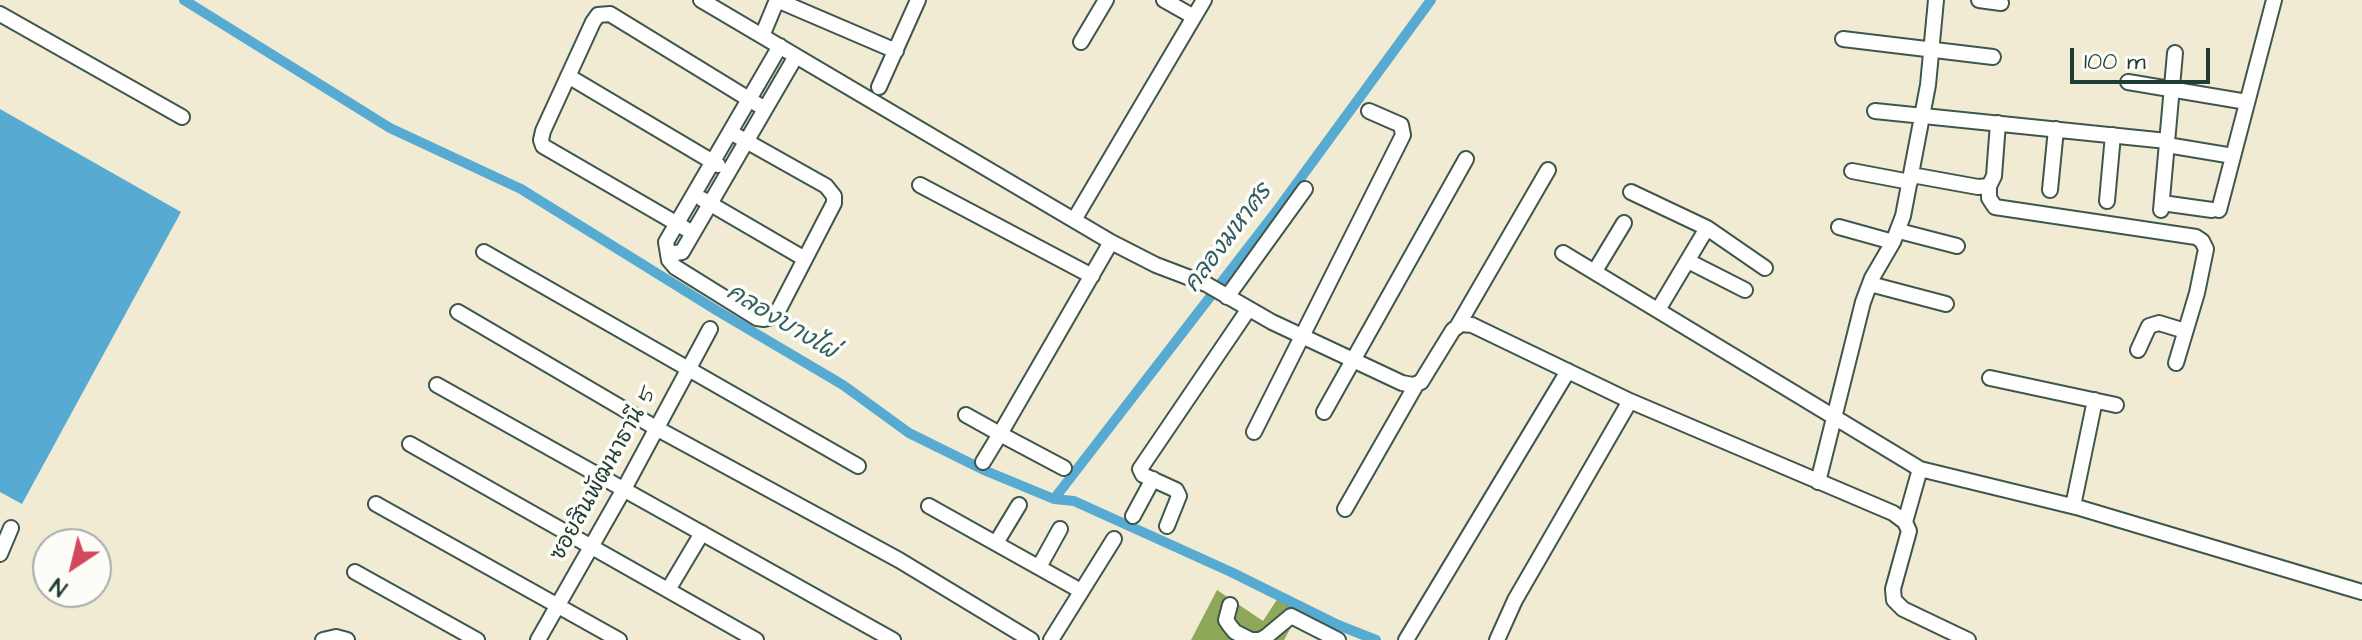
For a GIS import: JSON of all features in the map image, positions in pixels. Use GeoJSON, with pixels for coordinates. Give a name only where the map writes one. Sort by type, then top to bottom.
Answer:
{"type":"FeatureCollection","features":[{"type":"Feature","properties":{"kind":"street"},"geometry":{"type":"LineString","coordinates":[[701,0],[1111,242],[1217,291],[1248,310],[1352,360],[1402,383],[1416,385]]}},
{"type":"Feature","properties":{"kind":"street"},"geometry":{"type":"LineString","coordinates":[[758,34],[767,0]]}},
{"type":"Feature","properties":{"kind":"street"},"geometry":{"type":"LineString","coordinates":[[758,34],[777,0],[896,51]]}},
{"type":"Feature","properties":{"kind":"street"},"geometry":{"type":"LineString","coordinates":[[1081,42],[1106,0]]}},
{"type":"Feature","properties":{"kind":"street"},"geometry":{"type":"LineString","coordinates":[[1164,0],[1194,17]]}},
{"type":"Feature","properties":{"kind":"street"},"geometry":{"type":"LineString","coordinates":[[1074,220],[1204,0]]}},
{"type":"Feature","properties":{"kind":"street"},"geometry":{"type":"LineString","coordinates":[[1818,482],[1852,339],[1870,284],[1896,236],[1911,178],[1923,116],[1936,0]]}},
{"type":"Feature","properties":{"kind":"street"},"geometry":{"type":"LineString","coordinates":[[1979,0],[2001,3]]}},
{"type":"Feature","properties":{"kind":"street"},"geometry":{"type":"LineString","coordinates":[[2175,53],[2162,206],[2216,210],[2274,0]]}},
{"type":"Feature","properties":{"kind":"street"},"geometry":{"type":"LineString","coordinates":[[879,87],[896,51],[912,2]]}},
{"type":"Feature","properties":{"kind":"street"},"geometry":{"type":"LineString","coordinates":[[693,233],[543,146],[543,131],[593,22],[603,13],[623,22],[765,109]]}},
{"type":"Feature","properties":{"kind":"street"},"geometry":{"type":"LineString","coordinates":[[0,14],[182,117]]}},
{"type":"Feature","properties":{"kind":"street"},"geometry":{"type":"LineString","coordinates":[[1843,39],[1993,57]]}},
{"type":"Feature","properties":{"kind":"street"},"geometry":{"type":"LineString","coordinates":[[730,132],[826,186],[834,196],[834,203],[778,311],[764,319],[757,318],[675,267],[669,260],[666,242],[780,46]]}},
{"type":"Feature","properties":{"kind":"street"},"geometry":{"type":"LineString","coordinates":[[669,254],[682,252],[796,56]]}},
{"type":"Feature","properties":{"kind":"street"},"geometry":{"type":"LineString","coordinates":[[568,76],[729,171]]}},
{"type":"Feature","properties":{"kind":"street"},"geometry":{"type":"LineString","coordinates":[[2128,82],[2241,101]]}},
{"type":"Feature","properties":{"kind":"street"},"geometry":{"type":"LineString","coordinates":[[1254,432],[1403,135],[1401,125],[1369,111]]}},
{"type":"Feature","properties":{"kind":"street"},"geometry":{"type":"LineString","coordinates":[[1875,111],[2113,135],[2227,155]]}},
{"type":"Feature","properties":{"kind":"street"},"geometry":{"type":"LineString","coordinates":[[1998,123],[1994,176],[1989,186],[1989,198],[1995,207],[2196,237],[2202,241],[2206,249],[2197,293],[2176,363]]}},
{"type":"Feature","properties":{"kind":"street"},"geometry":{"type":"LineString","coordinates":[[2050,190],[2056,129]]}},
{"type":"Feature","properties":{"kind":"street"},"geometry":{"type":"LineString","coordinates":[[2107,201],[2113,135]]}},
{"type":"Feature","properties":{"kind":"street"},"geometry":{"type":"LineString","coordinates":[[1324,412],[1466,159]]}},
{"type":"Feature","properties":{"kind":"street"},"geometry":{"type":"LineString","coordinates":[[1345,509],[1416,385],[1425,378],[1457,327],[1548,170]]}},
{"type":"Feature","properties":{"kind":"street"},"geometry":{"type":"LineString","coordinates":[[1852,171],[1989,186]]}},
{"type":"Feature","properties":{"kind":"street"},"geometry":{"type":"LineString","coordinates":[[920,185],[1092,276]]}},
{"type":"Feature","properties":{"kind":"street"},"geometry":{"type":"LineString","coordinates":[[1217,291],[1305,189]]}},
{"type":"Feature","properties":{"kind":"street"},"geometry":{"type":"LineString","coordinates":[[1631,192],[1707,228],[1765,268]]}},
{"type":"Feature","properties":{"kind":"street"},"geometry":{"type":"LineString","coordinates":[[694,194],[805,259]]}},
{"type":"Feature","properties":{"kind":"street"},"geometry":{"type":"LineString","coordinates":[[1595,271],[1624,223]]}},
{"type":"Feature","properties":{"kind":"street"},"geometry":{"type":"LineString","coordinates":[[1839,227],[1957,246]]}},
{"type":"Feature","properties":{"kind":"street"},"geometry":{"type":"LineString","coordinates":[[1658,310],[1707,228]]}},
{"type":"Feature","properties":{"kind":"street"},"geometry":{"type":"LineString","coordinates":[[983,462],[1111,242]]}},
{"type":"Feature","properties":{"kind":"street"},"geometry":{"type":"LineString","coordinates":[[484,252],[858,466]]}},
{"type":"Feature","properties":{"kind":"street"},"geometry":{"type":"LineString","coordinates":[[1563,253],[1920,469],[2073,506],[2362,592]]}},
{"type":"Feature","properties":{"kind":"street"},"geometry":{"type":"LineString","coordinates":[[1688,261],[1745,290]]}},
{"type":"Feature","properties":{"kind":"street"},"geometry":{"type":"LineString","coordinates":[[1870,284],[1946,304]]}},
{"type":"Feature","properties":{"kind":"street"},"geometry":{"type":"LineString","coordinates":[[1167,526],[1179,496],[1176,490],[1140,473],[1140,469],[1248,310]]}},
{"type":"Feature","properties":{"kind":"street"},"geometry":{"type":"LineString","coordinates":[[458,312],[656,428],[899,560],[1031,640]]}},
{"type":"Feature","properties":{"kind":"street"},"geometry":{"type":"LineString","coordinates":[[2138,350],[2149,326],[2159,323],[2185,331]]}},
{"type":"Feature","properties":{"kind":"street"},"geometry":{"type":"LineString","coordinates":[[1457,327],[1466,324],[1478,327],[1630,401],[1893,513],[1905,522]]}},
{"type":"Feature","properties":{"kind":"street","name":"ซอยสินพัฒนาธานี 5"},"geometry":{"type":"LineString","coordinates":[[538,640],[710,329]]}},
{"type":"Feature","properties":{"kind":"street"},"geometry":{"type":"LineString","coordinates":[[1406,640],[1568,371]]}},
{"type":"Feature","properties":{"kind":"street"},"geometry":{"type":"LineString","coordinates":[[1990,378],[2116,405]]}},
{"type":"Feature","properties":{"kind":"street"},"geometry":{"type":"LineString","coordinates":[[437,385],[893,640]]}},
{"type":"Feature","properties":{"kind":"street"},"geometry":{"type":"LineString","coordinates":[[2073,506],[2095,400]]}},
{"type":"Feature","properties":{"kind":"street"},"geometry":{"type":"LineString","coordinates":[[1497,640],[1515,600],[1630,401]]}},
{"type":"Feature","properties":{"kind":"street"},"geometry":{"type":"LineString","coordinates":[[966,415],[1064,468]]}},
{"type":"Feature","properties":{"kind":"street"},"geometry":{"type":"LineString","coordinates":[[410,444],[756,640]]}},
{"type":"Feature","properties":{"kind":"street"},"geometry":{"type":"LineString","coordinates":[[1920,469],[1905,522],[1909,536],[1893,589],[1894,600],[1903,609],[1968,640]]}},
{"type":"Feature","properties":{"kind":"street"},"geometry":{"type":"LineString","coordinates":[[1133,516],[1153,479]]}},
{"type":"Feature","properties":{"kind":"street"},"geometry":{"type":"LineString","coordinates":[[376,504],[619,640]]}},
{"type":"Feature","properties":{"kind":"street"},"geometry":{"type":"LineString","coordinates":[[996,543],[1019,505]]}},
{"type":"Feature","properties":{"kind":"street"},"geometry":{"type":"LineString","coordinates":[[929,506],[1081,591]]}},
{"type":"Feature","properties":{"kind":"street"},"geometry":{"type":"LineString","coordinates":[[0,554],[11,528]]}},
{"type":"Feature","properties":{"kind":"street"},"geometry":{"type":"LineString","coordinates":[[1039,567],[1060,529]]}},
{"type":"Feature","properties":{"kind":"street"},"geometry":{"type":"LineString","coordinates":[[668,590],[702,533]]}},
{"type":"Feature","properties":{"kind":"street"},"geometry":{"type":"LineString","coordinates":[[1051,640],[1114,539]]}},
{"type":"Feature","properties":{"kind":"street"},"geometry":{"type":"LineString","coordinates":[[355,572],[477,640]]}},
{"type":"Feature","properties":{"kind":"street"},"geometry":{"type":"LineString","coordinates":[[1230,605],[1226,620],[1235,632],[1251,640],[1267,636],[1291,616],[1338,640]]}},
{"type":"Feature","properties":{"kind":"street"},"geometry":{"type":"LineString","coordinates":[[323,640],[340,637],[347,640]]}},
{"type":"Feature","properties":{"kind":"green space"},"geometry":{"type":"Polygon","coordinates":[[[1217,590],[1263,621],[1278,598],[1299,612],[1284,640],[1191,640],[1217,590]]]}},
{"type":"Feature","properties":{"kind":"water"},"geometry":{"type":"Polygon","coordinates":[[[0,109],[181,212],[22,504],[0,492],[0,109]]]}},
{"type":"Feature","properties":{"kind":"waterway","name":"คลองบางไผ่"},"geometry":{"type":"LineString","coordinates":[[184,0],[390,128],[521,189],[843,385],[909,433],[986,471],[1054,499],[1074,501],[1376,640]]}},
{"type":"Feature","properties":{"kind":"waterway","name":"คลองมหาศร"},"geometry":{"type":"LineString","coordinates":[[1054,499],[1278,209],[1431,0]]}}]}
